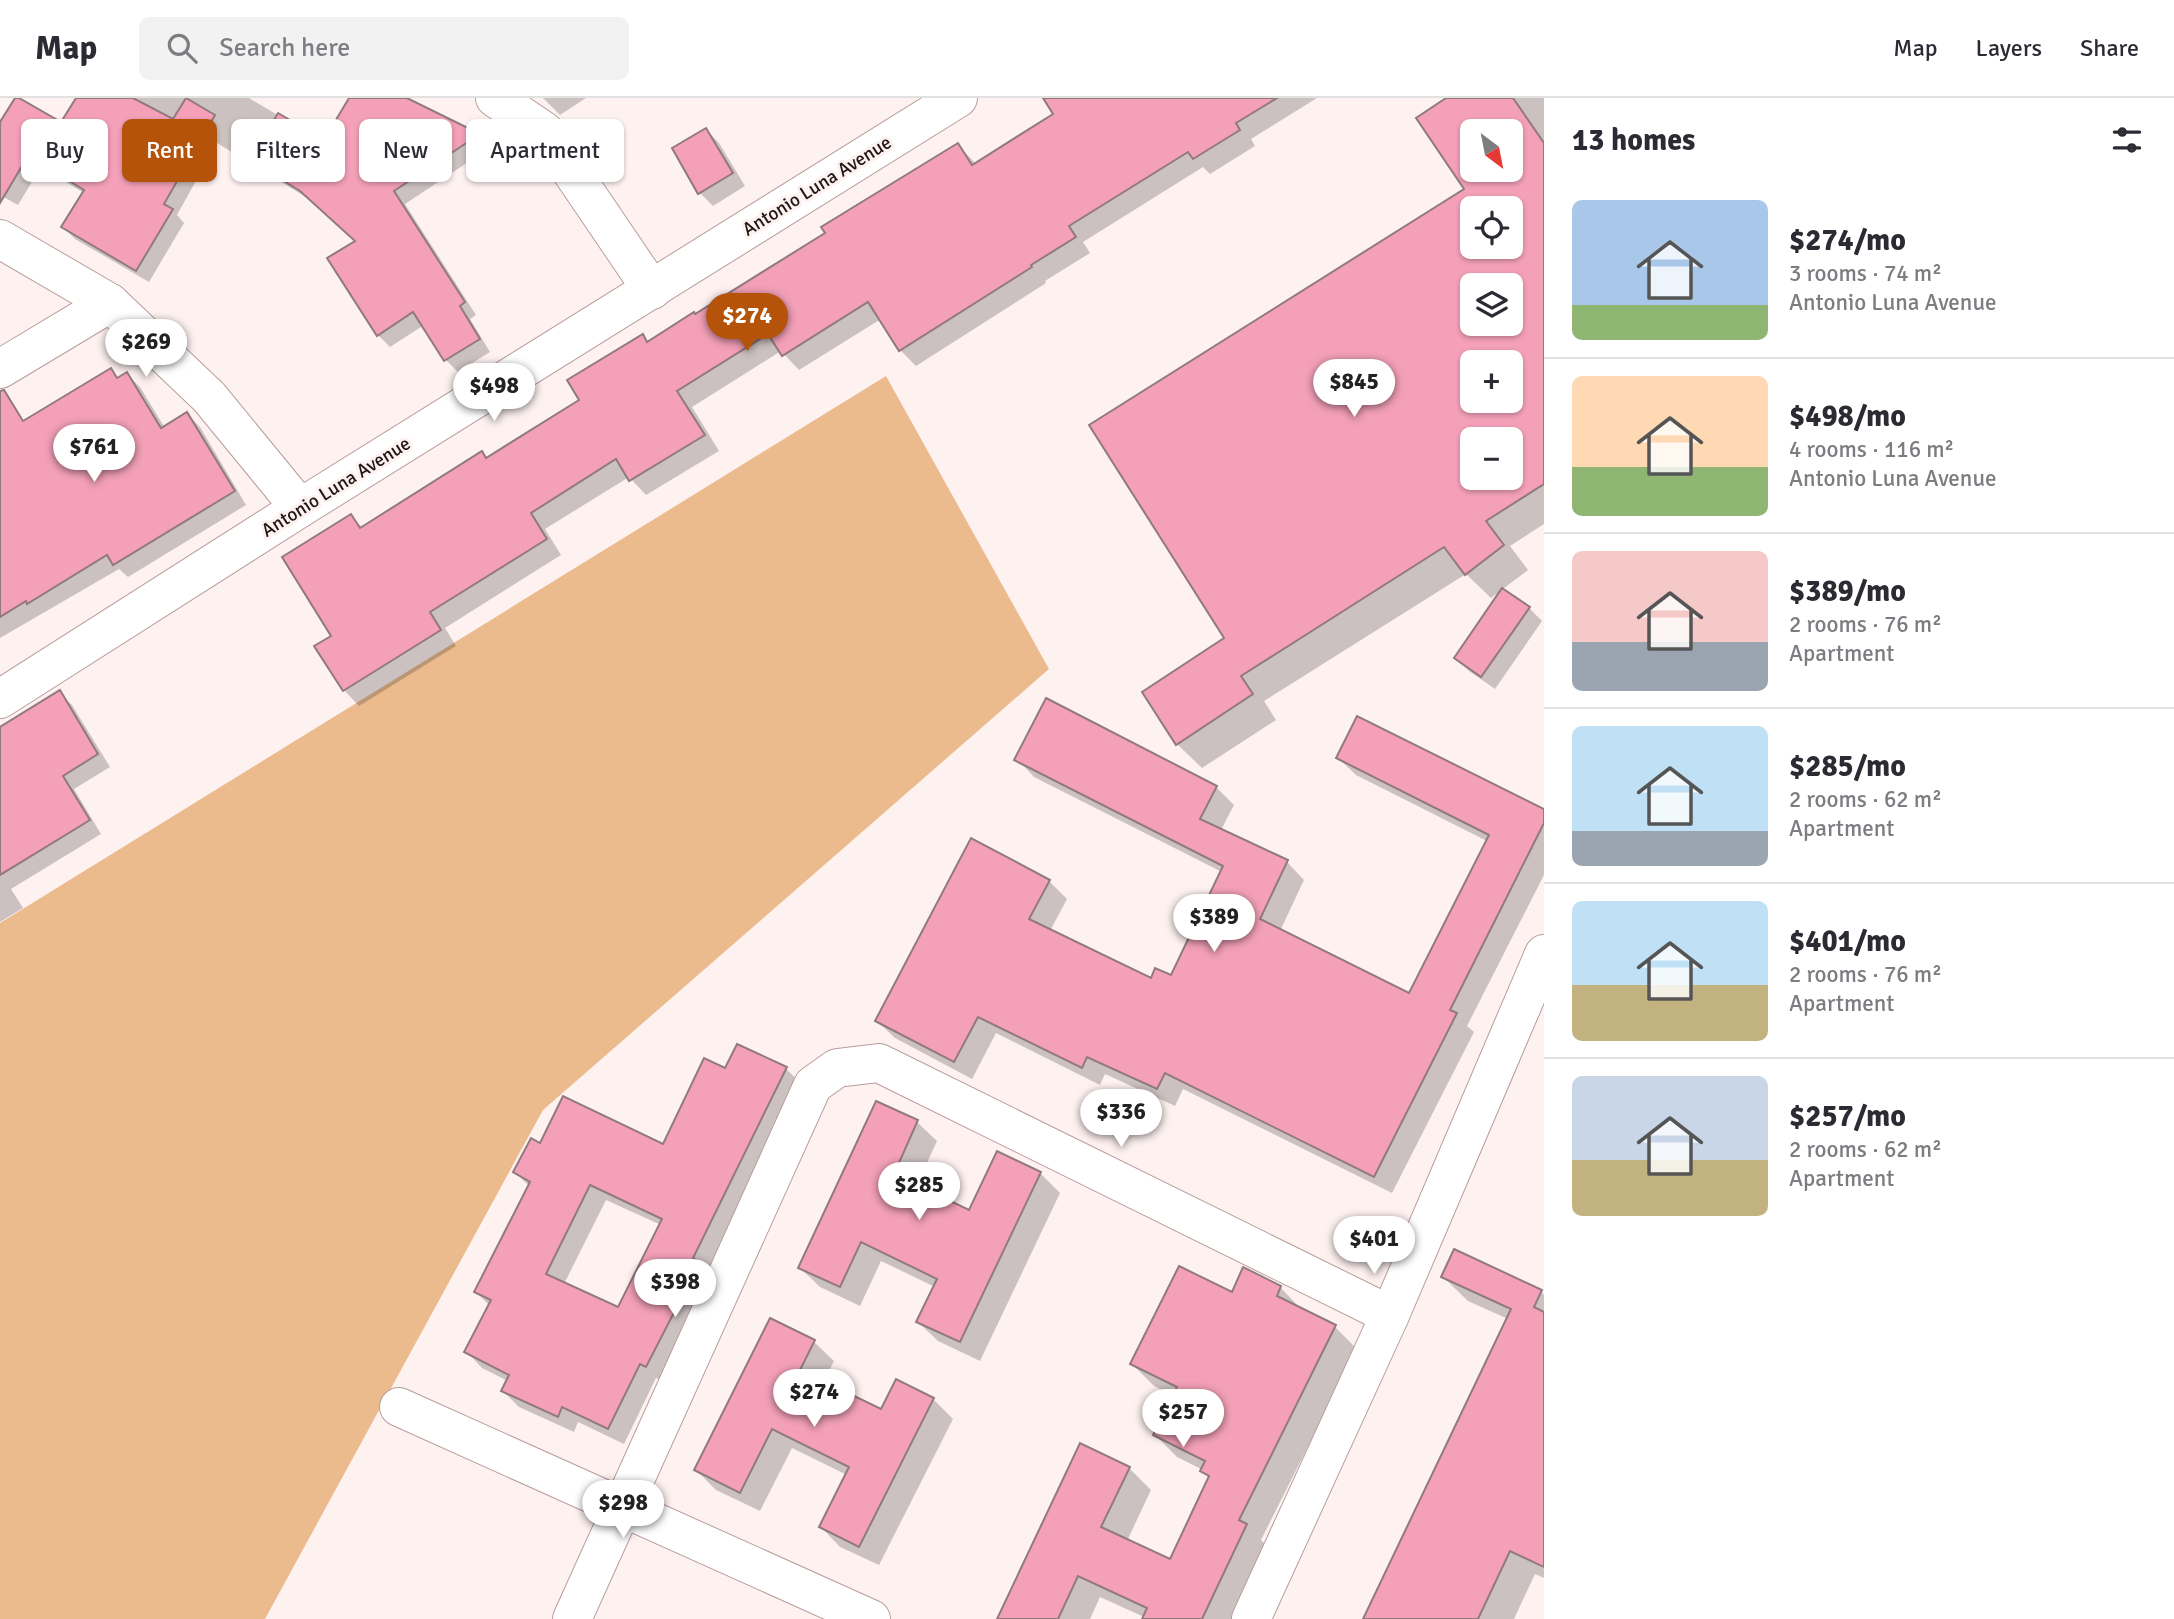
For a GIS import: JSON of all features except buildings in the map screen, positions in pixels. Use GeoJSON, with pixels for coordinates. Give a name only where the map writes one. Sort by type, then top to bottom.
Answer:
{"type":"FeatureCollection","features":[{"type":"Feature","properties":{"kind":"street"},"geometry":{"type":"LineString","coordinates":[[495,98],[544,131],[652,290]]}},
{"type":"Feature","properties":{"kind":"street","name":"Antonio Luna Avenue"},"geometry":{"type":"LineString","coordinates":[[0,699],[958,98]]}},
{"type":"Feature","properties":{"kind":"street"},"geometry":{"type":"LineString","coordinates":[[0,239],[110,303],[209,397],[300,509]]}},
{"type":"Feature","properties":{"kind":"street"},"geometry":{"type":"LineString","coordinates":[[0,369],[110,303]]}},
{"type":"Feature","properties":{"kind":"street"},"geometry":{"type":"LineString","coordinates":[[1251,1619],[1390,1315],[1544,954]]}},
{"type":"Feature","properties":{"kind":"street"},"geometry":{"type":"LineString","coordinates":[[572,1619],[813,1085],[837,1068],[879,1063],[1390,1315]]}},
{"type":"Feature","properties":{"kind":"street"},"geometry":{"type":"LineString","coordinates":[[399,1407],[871,1619]]}},
{"type":"Feature","properties":{"kind":"shaded area"},"geometry":{"type":"Polygon","coordinates":[[[886,376],[1049,669],[543,1110],[265,1619],[0,1619],[0,923],[886,376]]]}}]}
